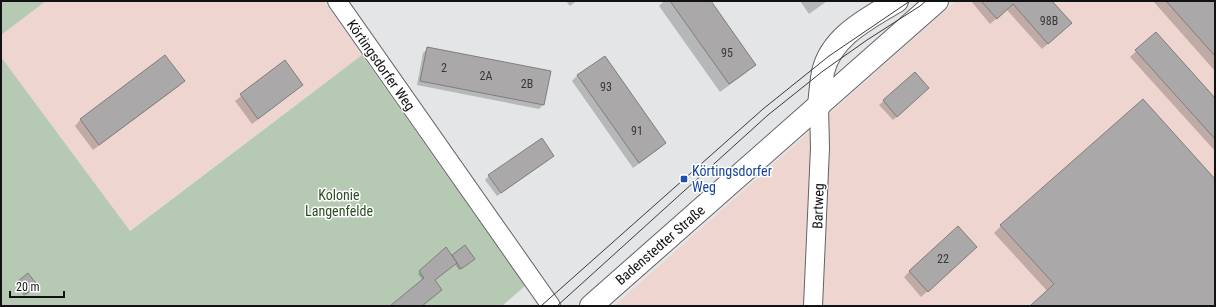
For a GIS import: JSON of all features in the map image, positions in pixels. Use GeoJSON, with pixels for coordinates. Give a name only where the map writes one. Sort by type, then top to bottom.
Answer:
{"type":"FeatureCollection","features":[{"type":"Feature","properties":{"kind":"street","name":"Körtingsdorfer Weg"},"geometry":{"type":"LineString","coordinates":[[337,1],[551,306]]}},
{"type":"Feature","properties":{"kind":"street"},"geometry":{"type":"LineString","coordinates":[[819,106],[823,71],[830,53],[841,40],[858,25],[897,1]]}},
{"type":"Feature","properties":{"kind":"street","name":"Badenstedter Straße"},"geometry":{"type":"LineString","coordinates":[[591,306],[937,1]]}},
{"type":"Feature","properties":{"kind":"street","name":"Bartweg"},"geometry":{"type":"LineString","coordinates":[[813,306],[820,148],[819,106]]}},
{"type":"Feature","properties":{"kind":"shaded area"},"geometry":{"type":"Polygon","coordinates":[[[46,1],[324,1],[362,55],[129,231],[1,57],[1,35],[46,1]]]}},
{"type":"Feature","properties":{"kind":"shaded area"},"geometry":{"type":"Polygon","coordinates":[[[956,1],[1215,1],[1215,306],[614,306],[956,1]]]}},
{"type":"Feature","properties":{"kind":"green space"},"geometry":{"type":"Polygon","coordinates":[[[1,1],[46,1],[1,35],[1,1]]]}},
{"type":"Feature","properties":{"kind":"green space","name":"Kolonie Langenfelde"},"geometry":{"type":"Polygon","coordinates":[[[362,55],[525,286],[502,306],[1,306],[1,57],[130,231],[362,55]]]}},
{"type":"Feature","properties":{"kind":"building"},"geometry":{"type":"Polygon","coordinates":[[[670,1],[711,1],[756,65],[729,84],[670,1]]]}},
{"type":"Feature","properties":{"kind":"building"},"geometry":{"type":"Polygon","coordinates":[[[981,1],[1052,1],[1072,23],[1048,44],[1013,4],[997,19],[981,1]]]}},
{"type":"Feature","properties":{"kind":"building"},"geometry":{"type":"Polygon","coordinates":[[[1166,1],[1215,1],[1215,56],[1166,1]]]}},
{"type":"Feature","properties":{"kind":"building"},"geometry":{"type":"Polygon","coordinates":[[[1156,32],[1215,98],[1215,139],[1135,50],[1156,32]]]}},
{"type":"Feature","properties":{"kind":"building"},"geometry":{"type":"Polygon","coordinates":[[[427,47],[551,71],[544,105],[420,81],[427,47]]]}},
{"type":"Feature","properties":{"kind":"building"},"geometry":{"type":"Polygon","coordinates":[[[165,55],[185,81],[99,145],[80,119],[165,55]]]}},
{"type":"Feature","properties":{"kind":"building"},"geometry":{"type":"Polygon","coordinates":[[[605,56],[666,143],[639,163],[577,75],[605,56]]]}},
{"type":"Feature","properties":{"kind":"building"},"geometry":{"type":"Polygon","coordinates":[[[285,60],[303,85],[258,119],[240,94],[285,60]]]}},
{"type":"Feature","properties":{"kind":"building"},"geometry":{"type":"Polygon","coordinates":[[[915,72],[929,88],[897,117],[883,100],[915,72]]]}},
{"type":"Feature","properties":{"kind":"building"},"geometry":{"type":"Polygon","coordinates":[[[1143,99],[1215,179],[1215,306],[1030,306],[1054,284],[1000,225],[1143,99]]]}},
{"type":"Feature","properties":{"kind":"building"},"geometry":{"type":"Polygon","coordinates":[[[542,138],[554,156],[501,193],[488,175],[542,138]]]}},
{"type":"Feature","properties":{"kind":"building"},"geometry":{"type":"Polygon","coordinates":[[[958,226],[977,247],[928,292],[909,271],[958,226]]]}},
{"type":"Feature","properties":{"kind":"building"},"geometry":{"type":"Polygon","coordinates":[[[465,245],[475,259],[461,269],[452,255],[465,245]]]}},
{"type":"Feature","properties":{"kind":"building"},"geometry":{"type":"Polygon","coordinates":[[[446,247],[457,263],[435,280],[442,290],[422,306],[390,306],[424,278],[419,271],[446,247]]]}},
{"type":"Feature","properties":{"kind":"building"},"geometry":{"type":"Polygon","coordinates":[[[28,273],[38,286],[26,294],[17,282],[28,273]]]}},
{"type":"Feature","properties":{"kind":"tram line"},"geometry":{"type":"LineString","coordinates":[[541,306],[763,109],[829,56],[910,1]]}},
{"type":"Feature","properties":{"kind":"tram line"},"geometry":{"type":"LineString","coordinates":[[557,306],[768,115],[823,71],[926,1]]}},
{"type":"Feature","properties":{"kind":"place","name":"Körtingsdorfer Weg"},"geometry":{"type":"Point","coordinates":[684,179]}}]}
